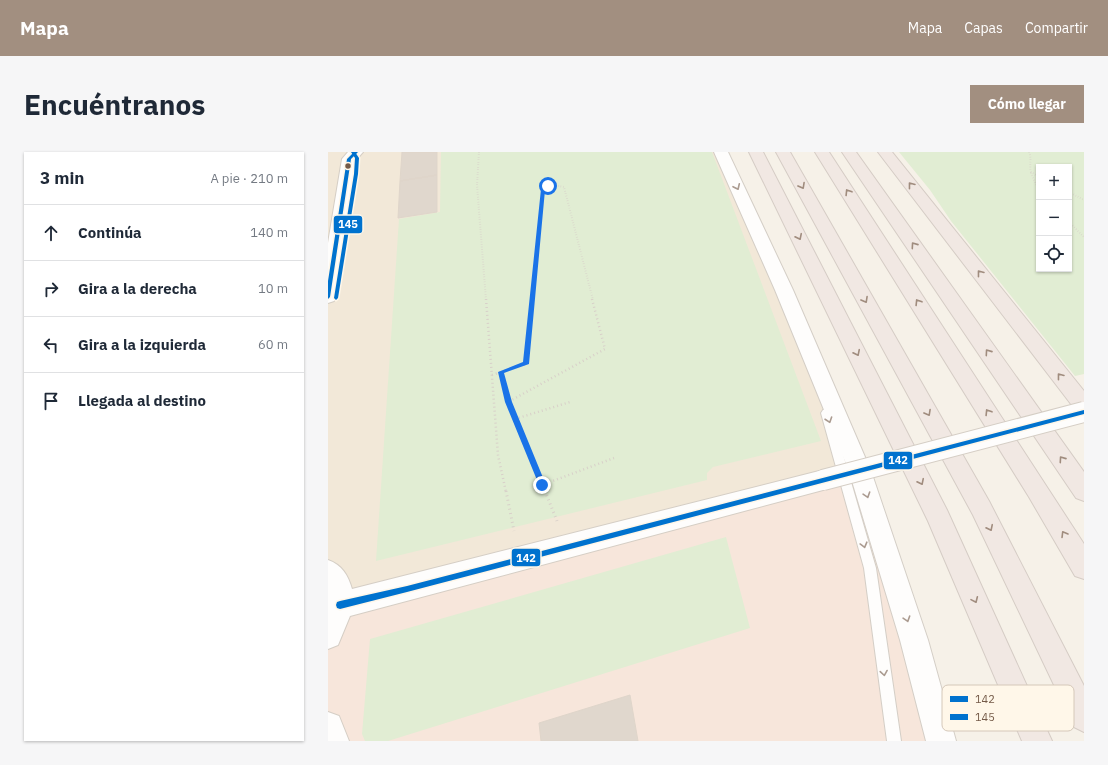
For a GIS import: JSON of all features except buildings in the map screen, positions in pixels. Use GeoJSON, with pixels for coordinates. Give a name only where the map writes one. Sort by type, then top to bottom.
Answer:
{"type":"FeatureCollection","features":[{"type":"Feature","properties":{"kind":"highway"},"geometry":{"type":"LineString","coordinates":[[756,152],[939,518],[1012,685]]}},
{"type":"Feature","properties":{"kind":"highway"},"geometry":{"type":"LineString","coordinates":[[783,152],[981,508],[1068,685]]}},
{"type":"Feature","properties":{"kind":"highway"},"geometry":{"type":"LineString","coordinates":[[822,152],[1037,490],[1084,567]]}},
{"type":"Feature","properties":{"kind":"highway"},"geometry":{"type":"LineString","coordinates":[[849,152],[1084,491]]}},
{"type":"Feature","properties":{"kind":"highway"},"geometry":{"type":"LineString","coordinates":[[885,152],[1084,406]]}},
{"type":"Feature","properties":{"kind":"highway"},"geometry":{"type":"LineString","coordinates":[[1074,697],[1084,717]]}},
{"type":"Feature","properties":{"kind":"highway"},"geometry":{"type":"LineString","coordinates":[[1033,731],[1037,741]]}},
{"type":"Feature","properties":{"kind":"main road"},"geometry":{"type":"LineString","coordinates":[[721,152],[784,290],[860,471],[914,640],[941,741]]}},
{"type":"Feature","properties":{"kind":"main road"},"geometry":{"type":"LineString","coordinates":[[328,297],[348,154]]}},
{"type":"Feature","properties":{"kind":"main road"},"geometry":{"type":"LineString","coordinates":[[340,605],[407,589],[1084,412]]}},
{"type":"Feature","properties":{"kind":"main road"},"geometry":{"type":"LineString","coordinates":[[328,572],[338,584],[340,605],[335,623],[328,635]]}},
{"type":"Feature","properties":{"kind":"main road"},"geometry":{"type":"LineString","coordinates":[[328,727],[334,741]]}},
{"type":"Feature","properties":{"kind":"lane"},"geometry":{"type":"LineString","coordinates":[[784,290],[833,434],[870,568],[880,654],[894,741]]}},
{"type":"Feature","properties":{"kind":"path"},"geometry":{"type":"LineString","coordinates":[[479,152],[477,186],[498,455],[514,531]]}},
{"type":"Feature","properties":{"kind":"path"},"geometry":{"type":"LineString","coordinates":[[1029,152],[1031,156],[1029,165],[1036,184]]}},
{"type":"Feature","properties":{"kind":"path"},"geometry":{"type":"LineString","coordinates":[[1031,172],[1036,175]]}},
{"type":"Feature","properties":{"kind":"path"},"geometry":{"type":"LineString","coordinates":[[492,375],[526,364],[543,189],[554,184],[560,185],[564,187],[605,350],[508,402]]}},
{"type":"Feature","properties":{"kind":"path"},"geometry":{"type":"LineString","coordinates":[[1072,194],[1084,200]]}},
{"type":"Feature","properties":{"kind":"path"},"geometry":{"type":"LineString","coordinates":[[1072,225],[1084,237]]}},
{"type":"Feature","properties":{"kind":"path"},"geometry":{"type":"LineString","coordinates":[[501,372],[508,402],[557,521]]}},
{"type":"Feature","properties":{"kind":"path"},"geometry":{"type":"LineString","coordinates":[[515,419],[570,402]]}},
{"type":"Feature","properties":{"kind":"path"},"geometry":{"type":"LineString","coordinates":[[542,485],[614,458]]}},
{"type":"Feature","properties":{"kind":"shaded area"},"geometry":{"type":"Polygon","coordinates":[[[328,152],[721,152],[860,471],[340,605],[328,572],[328,152]]]}},
{"type":"Feature","properties":{"kind":"shaded area"},"geometry":{"type":"Polygon","coordinates":[[[860,471],[941,741],[328,741],[328,635],[340,605],[860,471]]]}},
{"type":"Feature","properties":{"kind":"green space"},"geometry":{"type":"Polygon","coordinates":[[[441,152],[712,152],[821,441],[713,467],[707,473],[707,480],[376,561],[399,219],[440,212],[441,152]]]}},
{"type":"Feature","properties":{"kind":"green space"},"geometry":{"type":"Polygon","coordinates":[[[899,152],[1084,152],[1084,374],[1075,376],[951,221],[930,190],[899,152]]]}},
{"type":"Feature","properties":{"kind":"green space"},"geometry":{"type":"Polygon","coordinates":[[[726,537],[750,628],[388,741],[365,741],[362,734],[370,639],[726,537]]]}},
{"type":"Feature","properties":{"kind":"transit line","name":"145"},"geometry":{"type":"LineString","coordinates":[[336,298],[356,174],[357,158],[353,152]]}},
{"type":"Feature","properties":{"kind":"transit line","name":"142"},"geometry":{"type":"LineString","coordinates":[[328,297],[349,159],[356,152]]}},
{"type":"Feature","properties":{"kind":"transit line","name":"142"},"geometry":{"type":"LineString","coordinates":[[340,605],[407,589],[1084,412]]}},
{"type":"Feature","properties":{"kind":"route"},"geometry":{"type":"LineString","coordinates":[[542,485],[508,402],[501,372],[526,364],[543,189],[548,186]]}}]}
